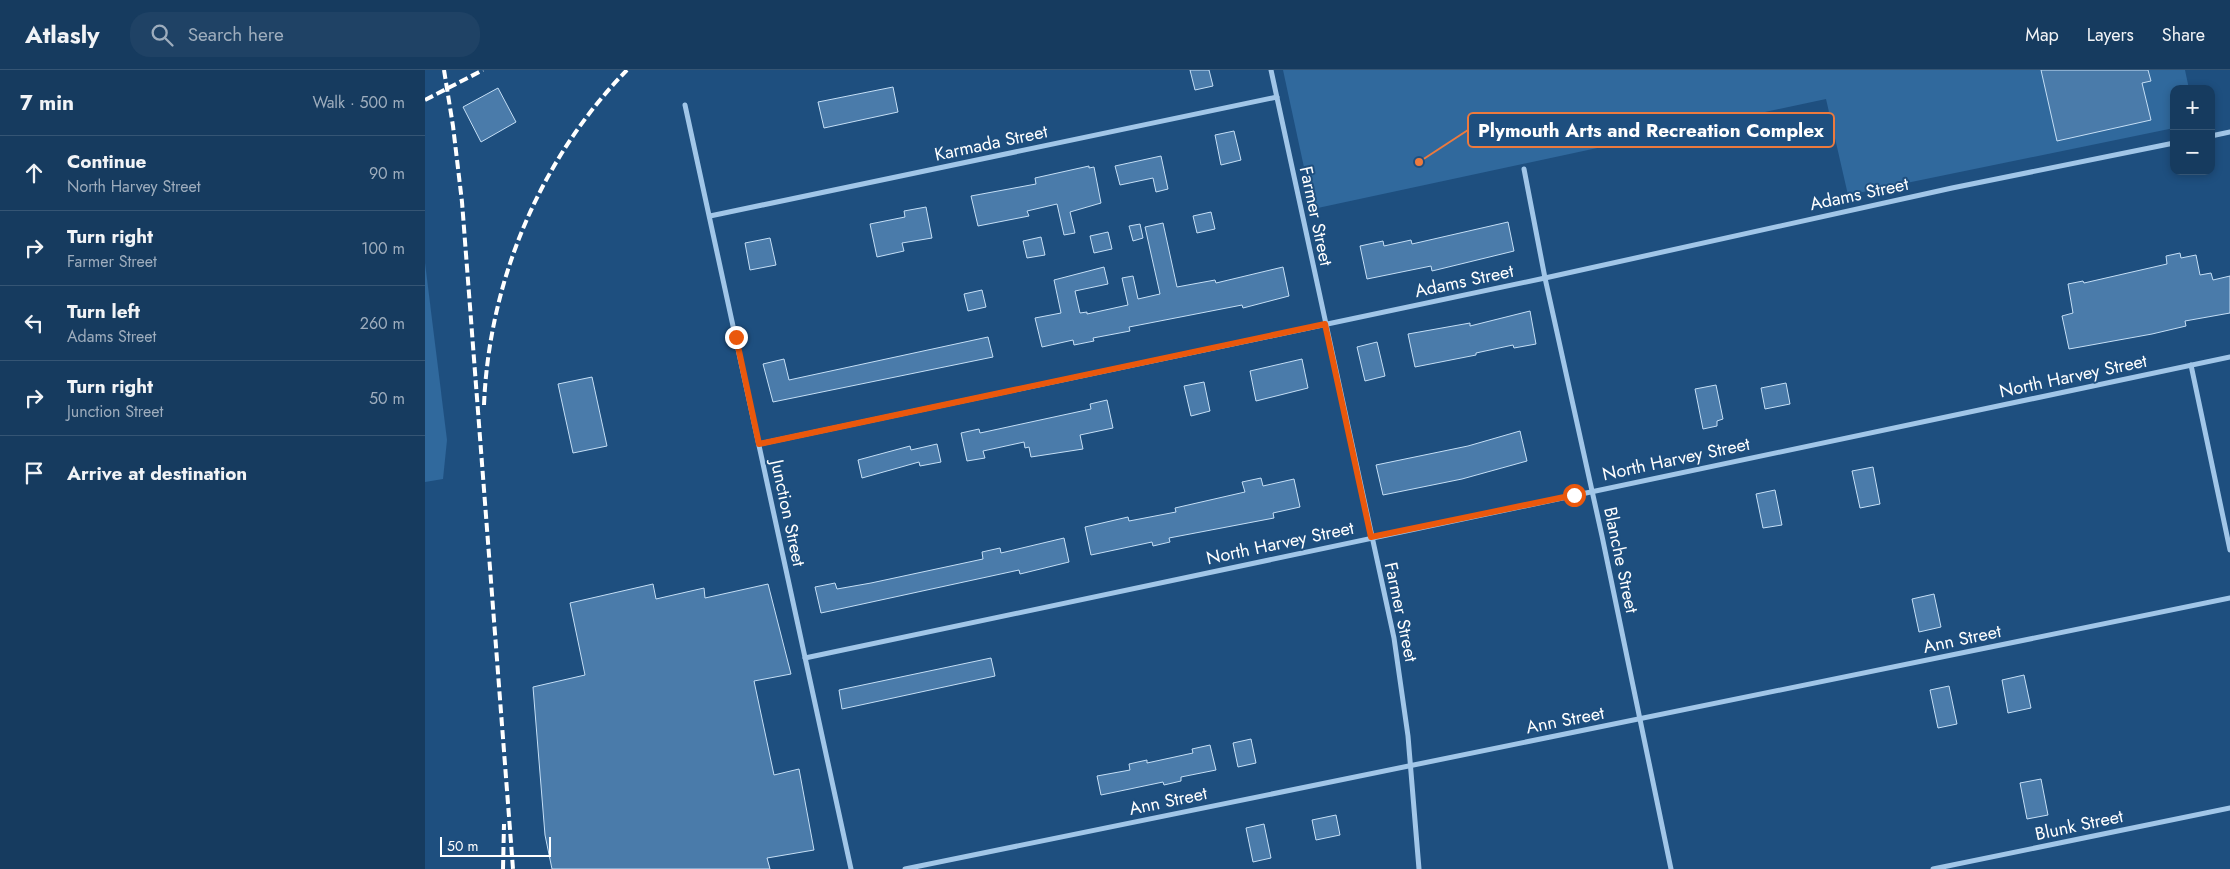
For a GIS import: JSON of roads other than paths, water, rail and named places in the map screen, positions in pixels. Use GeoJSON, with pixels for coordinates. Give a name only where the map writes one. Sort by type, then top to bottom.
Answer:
{"type":"FeatureCollection","features":[{"type":"Feature","properties":{"kind":"street","name":"Farmer Street"},"geometry":{"type":"LineString","coordinates":[[1271,70],[1397,653],[1411,765],[1419,869]]}},
{"type":"Feature","properties":{"kind":"street","name":"Karmada Street"},"geometry":{"type":"LineString","coordinates":[[710,216],[1277,98]]}},
{"type":"Feature","properties":{"kind":"street","name":"Junction Street"},"geometry":{"type":"LineString","coordinates":[[685,105],[851,869]]}},
{"type":"Feature","properties":{"kind":"street"},"geometry":{"type":"LineString","coordinates":[[2215,135],[2230,132]]}},
{"type":"Feature","properties":{"kind":"street","name":"Adams Street"},"geometry":{"type":"LineString","coordinates":[[759,444],[1545,278],[1952,188],[2170,144]]}},
{"type":"Feature","properties":{"kind":"street","name":"Blanche Street"},"geometry":{"type":"LineString","coordinates":[[1524,169],[1545,278],[1592,491],[1671,869]]}},
{"type":"Feature","properties":{"kind":"street","name":"North Harvey Street"},"geometry":{"type":"LineString","coordinates":[[805,658],[2230,356]]}},
{"type":"Feature","properties":{"kind":"street"},"geometry":{"type":"LineString","coordinates":[[2191,365],[2230,550]]}},
{"type":"Feature","properties":{"kind":"street","name":"Ann Street"},"geometry":{"type":"LineString","coordinates":[[905,869],[2230,598]]}},
{"type":"Feature","properties":{"kind":"street","name":"Blunk Street"},"geometry":{"type":"LineString","coordinates":[[1933,869],[2230,808]]}},
{"type":"Feature","properties":{"kind":"railway"},"geometry":{"type":"LineString","coordinates":[[444,70],[462,202],[513,869]]}},
{"type":"Feature","properties":{"kind":"railway"},"geometry":{"type":"LineString","coordinates":[[425,100],[483,70]]}},
{"type":"Feature","properties":{"kind":"railway"},"geometry":{"type":"LineString","coordinates":[[484,405],[488,359],[496,313],[509,268],[525,224],[545,182],[569,142],[596,105],[627,70]]}},
{"type":"Feature","properties":{"kind":"railway"},"geometry":{"type":"LineString","coordinates":[[503,869],[504,824]]}},
{"type":"Feature","properties":{"kind":"place","name":"Plymouth Arts and Recreation Complex"},"geometry":{"type":"Point","coordinates":[1419,162]}}]}
